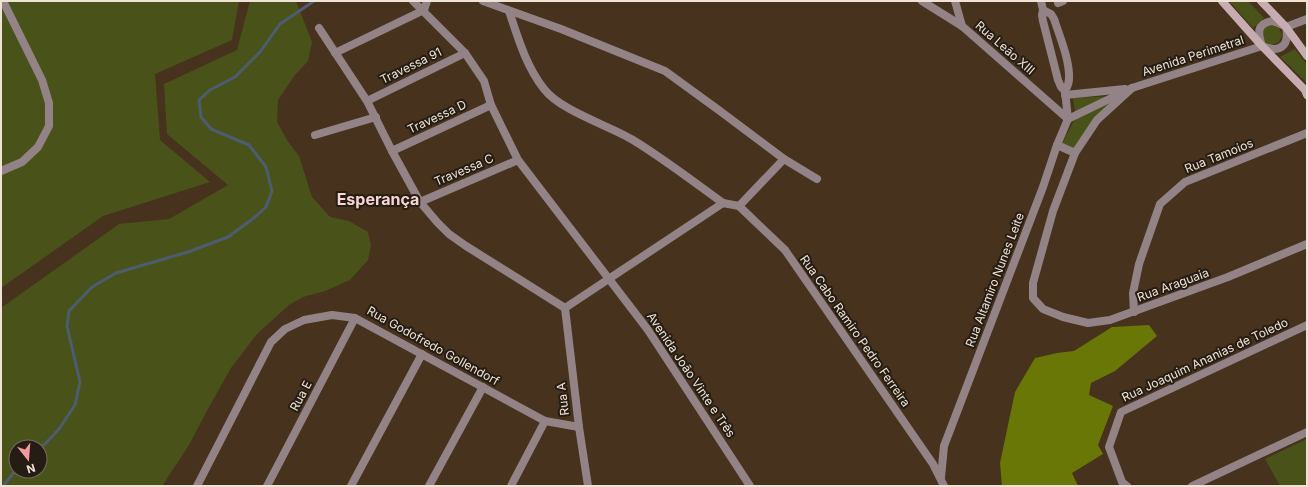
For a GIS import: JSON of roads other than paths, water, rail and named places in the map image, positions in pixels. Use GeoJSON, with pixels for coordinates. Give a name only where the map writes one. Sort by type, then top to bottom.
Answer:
{"type":"FeatureCollection","features":[{"type":"Feature","properties":{"kind":"main road"},"geometry":{"type":"LineString","coordinates":[[1222,1],[1262,46],[1305,90],[1307,94]]}},
{"type":"Feature","properties":{"kind":"main road"},"geometry":{"type":"LineString","coordinates":[[1261,1],[1286,27],[1307,56]]}},
{"type":"Feature","properties":{"kind":"street"},"geometry":{"type":"LineString","coordinates":[[1,171],[22,162],[38,147],[49,126],[49,103],[42,80],[3,1]]}},
{"type":"Feature","properties":{"kind":"street","name":"Avenida João Vinte e Três"},"geometry":{"type":"LineString","coordinates":[[413,1],[424,10],[465,53],[484,81],[491,105],[518,160],[648,330],[750,486]]}},
{"type":"Feature","properties":{"kind":"street"},"geometry":{"type":"LineString","coordinates":[[335,53],[424,10],[427,1]]}},
{"type":"Feature","properties":{"kind":"street"},"geometry":{"type":"LineString","coordinates":[[483,1],[561,29],[665,71],[784,159],[817,179]]}},
{"type":"Feature","properties":{"kind":"street","name":"Rua Leão XIII"},"geometry":{"type":"LineString","coordinates":[[922,1],[962,26],[1068,120]]}},
{"type":"Feature","properties":{"kind":"street"},"geometry":{"type":"LineString","coordinates":[[955,1],[962,26]]}},
{"type":"Feature","properties":{"kind":"street"},"geometry":{"type":"LineString","coordinates":[[1041,1],[1043,21],[1056,73],[1065,93],[1068,120]]}},
{"type":"Feature","properties":{"kind":"street"},"geometry":{"type":"LineString","coordinates":[[1043,10],[1051,14],[1054,19],[1066,59],[1070,78],[1069,85],[1065,93]]}},
{"type":"Feature","properties":{"kind":"street"},"geometry":{"type":"LineString","coordinates":[[509,11],[522,50],[545,90],[557,100],[580,114],[633,140],[723,203],[739,206],[784,159]]}},
{"type":"Feature","properties":{"kind":"street"},"geometry":{"type":"LineString","coordinates":[[1286,27],[1288,35],[1287,41],[1284,45],[1280,48],[1272,49],[1262,46],[1259,38],[1259,30],[1264,24],[1272,21],[1286,27],[1307,19]]}},
{"type":"Feature","properties":{"kind":"street"},"geometry":{"type":"LineString","coordinates":[[319,28],[376,116],[392,151],[420,202],[437,222],[449,234],[466,246],[565,308],[723,203]]}},
{"type":"Feature","properties":{"kind":"street","name":"Avenida Perimetral"},"geometry":{"type":"LineString","coordinates":[[1068,120],[1132,88],[1262,46]]}},
{"type":"Feature","properties":{"kind":"street","name":"Travessa 91"},"geometry":{"type":"LineString","coordinates":[[367,101],[465,53]]}},
{"type":"Feature","properties":{"kind":"street","name":"Avenida Perimetral"},"geometry":{"type":"LineString","coordinates":[[1065,93],[1132,88]]}},
{"type":"Feature","properties":{"kind":"street","name":"Avenida Perimetral"},"geometry":{"type":"LineString","coordinates":[[1075,153],[1097,120],[1132,88]]}},
{"type":"Feature","properties":{"kind":"street","name":"Travessa D"},"geometry":{"type":"LineString","coordinates":[[392,151],[491,105]]}},
{"type":"Feature","properties":{"kind":"street"},"geometry":{"type":"LineString","coordinates":[[315,135],[376,116]]}},
{"type":"Feature","properties":{"kind":"street","name":"Rua Altamiro Nunes Leite"},"geometry":{"type":"LineString","coordinates":[[942,482],[944,446],[1043,187],[1057,145],[1068,120]]}},
{"type":"Feature","properties":{"kind":"street","name":"Rua Tamoios"},"geometry":{"type":"LineString","coordinates":[[1134,312],[1133,293],[1140,264],[1160,204],[1185,182],[1307,133]]}},
{"type":"Feature","properties":{"kind":"street"},"geometry":{"type":"LineString","coordinates":[[1057,145],[1075,153]]}},
{"type":"Feature","properties":{"kind":"street","name":"Rua Araguaia"},"geometry":{"type":"LineString","coordinates":[[1075,153],[1053,212],[1033,283],[1033,298],[1043,309],[1063,317],[1088,322],[1110,320],[1228,278],[1307,244]]}},
{"type":"Feature","properties":{"kind":"street","name":"Travessa C"},"geometry":{"type":"LineString","coordinates":[[420,202],[518,160]]}},
{"type":"Feature","properties":{"kind":"street","name":"Rua Cabo Ramiro Pedro Ferreira"},"geometry":{"type":"LineString","coordinates":[[739,206],[785,250],[933,464],[942,482]]}},
{"type":"Feature","properties":{"kind":"street","name":"Rua A"},"geometry":{"type":"LineString","coordinates":[[565,308],[579,427],[588,486]]}},
{"type":"Feature","properties":{"kind":"street","name":"Rua Godofredo Gollendorf"},"geometry":{"type":"LineString","coordinates":[[197,486],[271,342],[285,329],[304,320],[332,315],[355,318],[545,421],[579,427]]}},
{"type":"Feature","properties":{"kind":"street","name":"Rua E"},"geometry":{"type":"LineString","coordinates":[[267,486],[355,318]]}},
{"type":"Feature","properties":{"kind":"street","name":"Rua Joaquim Ananias de Toledo"},"geometry":{"type":"LineString","coordinates":[[1126,486],[1122,482],[1109,447],[1121,412],[1307,325]]}},
{"type":"Feature","properties":{"kind":"street"},"geometry":{"type":"LineString","coordinates":[[351,486],[422,354]]}},
{"type":"Feature","properties":{"kind":"street"},"geometry":{"type":"LineString","coordinates":[[430,486],[483,387]]}},
{"type":"Feature","properties":{"kind":"street"},"geometry":{"type":"LineString","coordinates":[[511,486],[545,421]]}},
{"type":"Feature","properties":{"kind":"street"},"geometry":{"type":"LineString","coordinates":[[1192,486],[1307,432]]}},
{"type":"Feature","properties":{"kind":"waterway"},"geometry":{"type":"LineString","coordinates":[[48,441],[59,429],[75,405],[80,382],[67,326],[69,311],[92,287],[116,273],[188,252],[228,237],[266,207],[272,191],[266,167],[249,145],[211,129],[201,117],[199,100],[210,90],[235,77],[260,52],[280,24],[314,1]]}},
{"type":"Feature","properties":{"kind":"waterway"},"geometry":{"type":"LineString","coordinates":[[3,486],[9,479]]}},
{"type":"Feature","properties":{"kind":"district","name":"Esperança"},"geometry":{"type":"Point","coordinates":[378,199]}}]}
